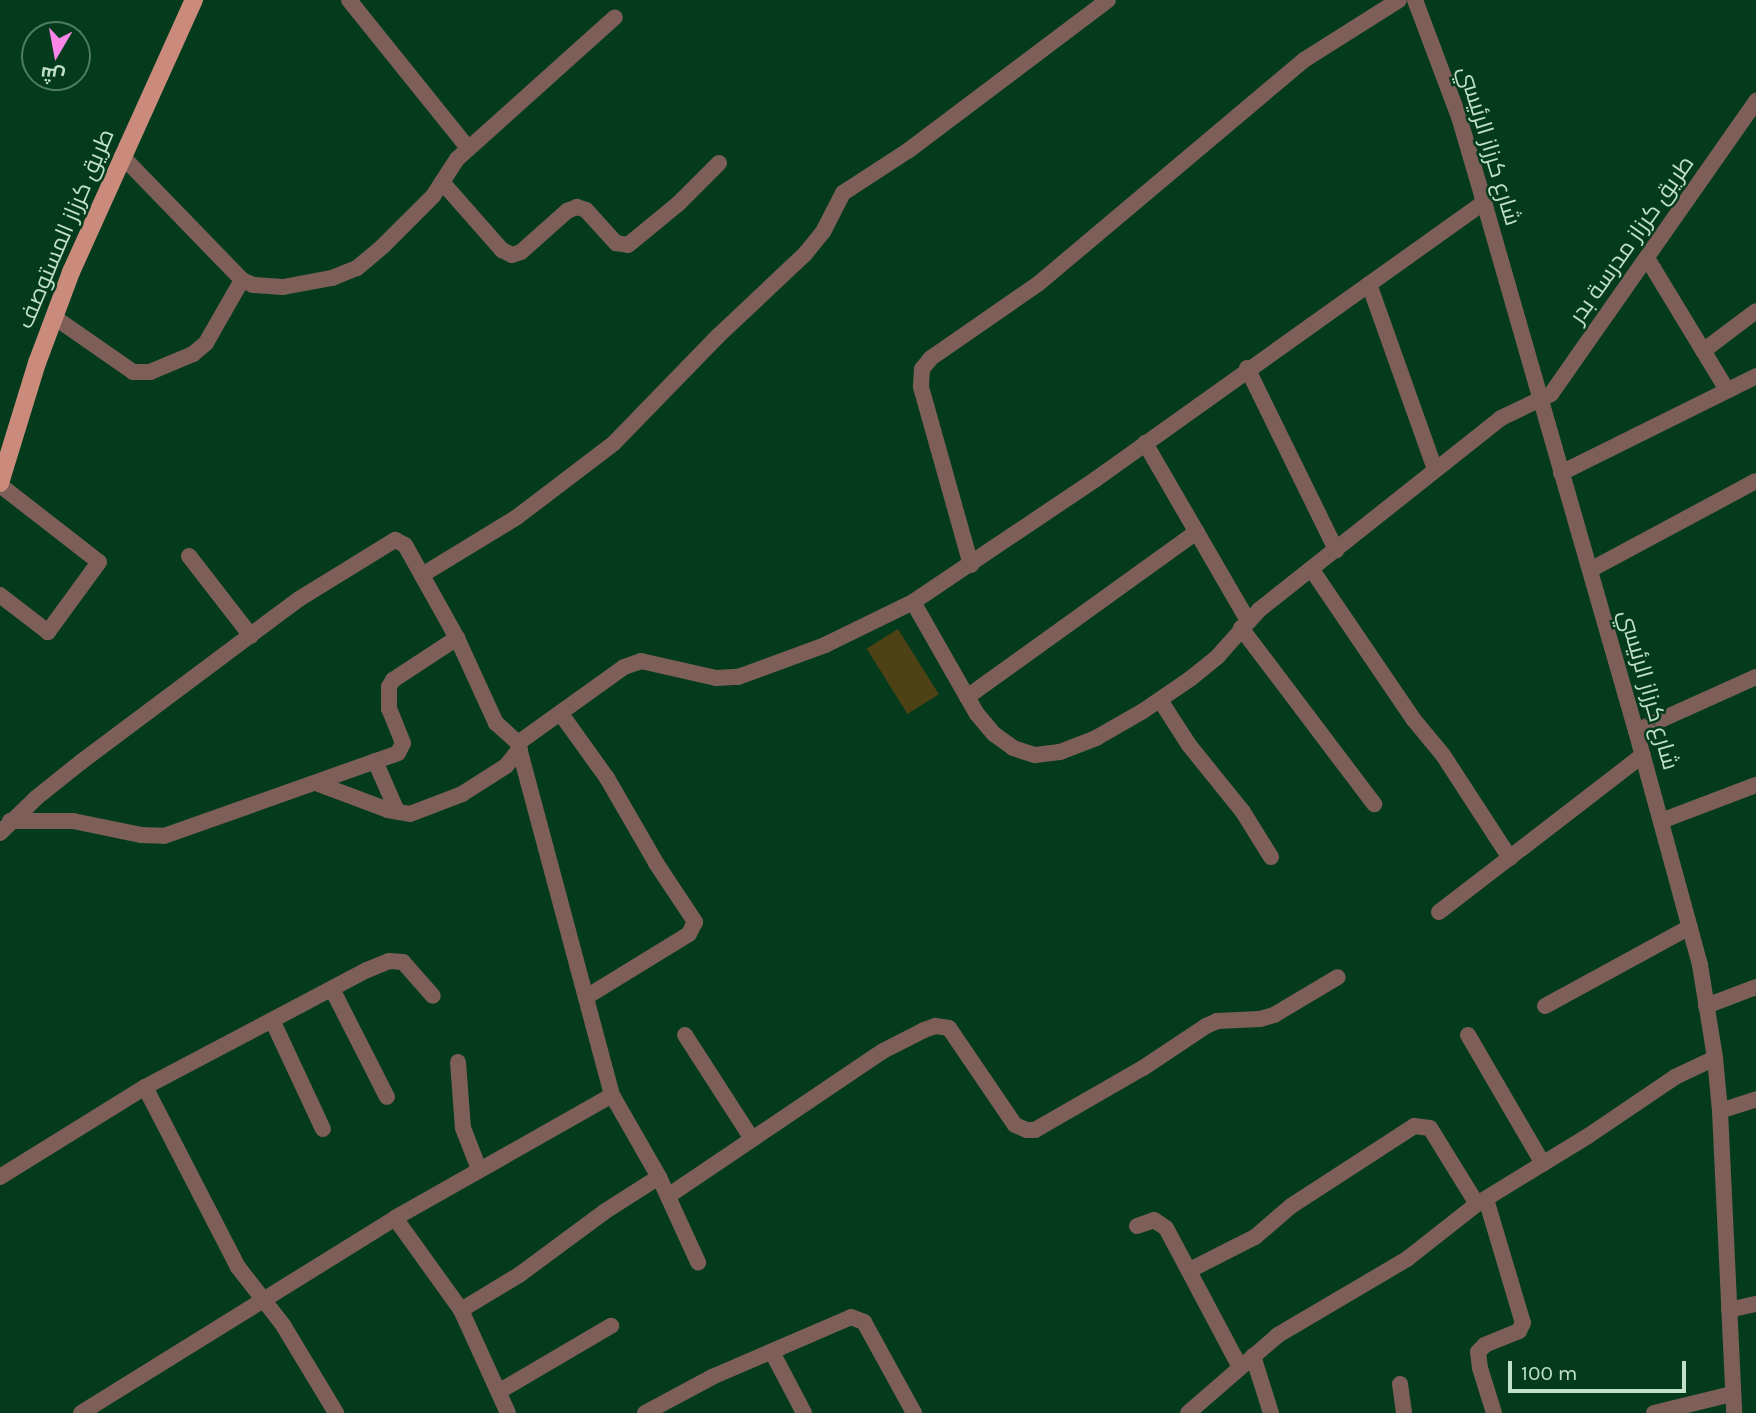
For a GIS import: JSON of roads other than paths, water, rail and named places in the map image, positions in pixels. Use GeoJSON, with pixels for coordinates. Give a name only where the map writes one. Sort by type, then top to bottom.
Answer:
{"type":"FeatureCollection","features":[{"type":"Feature","properties":{"kind":"main road","name":"طريق كرزاز المستوصف"},"geometry":{"type":"LineString","coordinates":[[0,484],[54,317],[122,156],[194,0]]}},
{"type":"Feature","properties":{"kind":"street"},"geometry":{"type":"LineString","coordinates":[[349,0],[468,148]]}},
{"type":"Feature","properties":{"kind":"street"},"geometry":{"type":"LineString","coordinates":[[422,575],[517,517],[614,443],[718,336],[805,254],[823,232],[843,193],[909,150],[1108,0]]}},
{"type":"Feature","properties":{"kind":"street"},"geometry":{"type":"LineString","coordinates":[[971,565],[921,387],[922,369],[931,358],[1038,284],[1156,187],[1285,74],[1399,0]]}},
{"type":"Feature","properties":{"kind":"street","name":"شارع كرزاز الرئيسي"},"geometry":{"type":"LineString","coordinates":[[1415,0],[1459,117],[1690,927],[1716,1058],[1734,1413]]}},
{"type":"Feature","properties":{"kind":"street"},"geometry":{"type":"LineString","coordinates":[[122,156],[242,280],[266,286],[302,285],[357,268],[433,196],[468,148],[615,17]]}},
{"type":"Feature","properties":{"kind":"street","name":"طريق كرزاز مدرسة بدر"},"geometry":{"type":"LineString","coordinates":[[913,602],[967,697],[994,734],[1013,748],[1035,755],[1079,745],[1160,700],[1218,656],[1244,625],[1501,418],[1551,394],[1756,101]]}},
{"type":"Feature","properties":{"kind":"street"},"geometry":{"type":"LineString","coordinates":[[442,182],[502,250],[512,255],[521,252],[577,206],[586,210],[616,243],[628,244],[678,204],[719,163]]}},
{"type":"Feature","properties":{"kind":"street"},"geometry":{"type":"LineString","coordinates":[[316,783],[410,814],[462,794],[506,766],[519,746],[624,667],[641,661],[716,678],[738,677],[814,650],[913,602],[971,565],[1484,202]]}},
{"type":"Feature","properties":{"kind":"street"},"geometry":{"type":"LineString","coordinates":[[1647,258],[1727,390]]}},
{"type":"Feature","properties":{"kind":"street"},"geometry":{"type":"LineString","coordinates":[[54,317],[133,372],[150,372],[193,354],[206,343],[242,280]]}},
{"type":"Feature","properties":{"kind":"street"},"geometry":{"type":"LineString","coordinates":[[1369,284],[1435,470]]}},
{"type":"Feature","properties":{"kind":"street"},"geometry":{"type":"LineString","coordinates":[[1703,351],[1756,312]]}},
{"type":"Feature","properties":{"kind":"street"},"geometry":{"type":"LineString","coordinates":[[1247,368],[1336,550]]}},
{"type":"Feature","properties":{"kind":"street"},"geometry":{"type":"LineString","coordinates":[[1561,473],[1756,376]]}},
{"type":"Feature","properties":{"kind":"street"},"geometry":{"type":"LineString","coordinates":[[1145,443],[1197,532],[1244,625],[1374,804]]}},
{"type":"Feature","properties":{"kind":"street"},"geometry":{"type":"LineString","coordinates":[[1590,570],[1756,481]]}},
{"type":"Feature","properties":{"kind":"street"},"geometry":{"type":"LineString","coordinates":[[0,484],[99,562],[48,632],[0,595]]}},
{"type":"Feature","properties":{"kind":"street"},"geometry":{"type":"LineString","coordinates":[[967,697],[1197,532]]}},
{"type":"Feature","properties":{"kind":"street"},"geometry":{"type":"LineString","coordinates":[[5,827],[81,762],[299,599],[390,541],[401,541],[457,638],[496,723],[519,746],[612,1095],[659,1177],[698,1262]]}},
{"type":"Feature","properties":{"kind":"street"},"geometry":{"type":"LineString","coordinates":[[189,556],[251,636]]}},
{"type":"Feature","properties":{"kind":"street"},"geometry":{"type":"LineString","coordinates":[[1312,570],[1414,720],[1443,755],[1510,858]]}},
{"type":"Feature","properties":{"kind":"street"},"geometry":{"type":"LineString","coordinates":[[5,827],[72,821],[157,838],[398,753],[402,747],[387,696],[393,680],[457,638]]}},
{"type":"Feature","properties":{"kind":"street"},"geometry":{"type":"LineString","coordinates":[[1636,731],[1756,677]]}},
{"type":"Feature","properties":{"kind":"street"},"geometry":{"type":"LineString","coordinates":[[1160,700],[1189,745],[1243,812],[1271,856]]}},
{"type":"Feature","properties":{"kind":"street"},"geometry":{"type":"LineString","coordinates":[[561,714],[607,778],[656,863],[695,922],[689,934],[586,997]]}},
{"type":"Feature","properties":{"kind":"street"},"geometry":{"type":"LineString","coordinates":[[1439,912],[1643,755]]}},
{"type":"Feature","properties":{"kind":"street"},"geometry":{"type":"LineString","coordinates":[[375,761],[397,811]]}},
{"type":"Feature","properties":{"kind":"street"},"geometry":{"type":"LineString","coordinates":[[1661,821],[1756,785]]}},
{"type":"Feature","properties":{"kind":"street"},"geometry":{"type":"LineString","coordinates":[[1545,1006],[1690,927]]}},
{"type":"Feature","properties":{"kind":"street"},"geometry":{"type":"LineString","coordinates":[[0,1177],[145,1087],[367,970],[395,961],[407,964],[433,996]]}},
{"type":"Feature","properties":{"kind":"street"},"geometry":{"type":"LineString","coordinates":[[668,1196],[883,1051],[935,1026],[949,1028],[957,1037],[1015,1125],[1035,1130],[1143,1068],[1206,1026],[1217,1021],[1260,1019],[1275,1015],[1338,977]]}},
{"type":"Feature","properties":{"kind":"street"},"geometry":{"type":"LineString","coordinates":[[1706,1006],[1756,987]]}},
{"type":"Feature","properties":{"kind":"street"},"geometry":{"type":"LineString","coordinates":[[332,989],[387,1097]]}},
{"type":"Feature","properties":{"kind":"street"},"geometry":{"type":"LineString","coordinates":[[272,1022],[323,1129]]}},
{"type":"Feature","properties":{"kind":"street"},"geometry":{"type":"LineString","coordinates":[[685,1035],[752,1139]]}},
{"type":"Feature","properties":{"kind":"street"},"geometry":{"type":"LineString","coordinates":[[1468,1035],[1543,1164]]}},
{"type":"Feature","properties":{"kind":"street"},"geometry":{"type":"LineString","coordinates":[[1188,1413],[1278,1335],[1407,1259],[1481,1202],[1675,1077],[1716,1058]]}},
{"type":"Feature","properties":{"kind":"street"},"geometry":{"type":"LineString","coordinates":[[458,1062],[463,1128],[479,1169]]}},
{"type":"Feature","properties":{"kind":"street"},"geometry":{"type":"LineString","coordinates":[[145,1087],[238,1267],[283,1325],[336,1413]]}},
{"type":"Feature","properties":{"kind":"street"},"geometry":{"type":"LineString","coordinates":[[81,1413],[264,1302],[395,1217],[612,1095]]}},
{"type":"Feature","properties":{"kind":"street"},"geometry":{"type":"LineString","coordinates":[[1720,1111],[1756,1099]]}},
{"type":"Feature","properties":{"kind":"street"},"geometry":{"type":"LineString","coordinates":[[1190,1269],[1255,1237],[1291,1206],[1414,1126],[1430,1128],[1481,1202],[1523,1323],[1519,1332],[1485,1345],[1478,1352],[1480,1368],[1494,1413]]}},
{"type":"Feature","properties":{"kind":"street"},"geometry":{"type":"LineString","coordinates":[[461,1310],[519,1275],[604,1212],[659,1177]]}},
{"type":"Feature","properties":{"kind":"street"},"geometry":{"type":"LineString","coordinates":[[395,1217],[461,1310],[508,1413]]}},
{"type":"Feature","properties":{"kind":"street"},"geometry":{"type":"LineString","coordinates":[[1138,1226],[1147,1221],[1159,1222],[1247,1361],[1271,1413]]}},
{"type":"Feature","properties":{"kind":"street"},"geometry":{"type":"LineString","coordinates":[[1729,1310],[1756,1304]]}},
{"type":"Feature","properties":{"kind":"street"},"geometry":{"type":"LineString","coordinates":[[645,1413],[712,1377],[845,1317],[859,1318],[864,1322],[914,1413]]}},
{"type":"Feature","properties":{"kind":"street"},"geometry":{"type":"LineString","coordinates":[[500,1391],[611,1326]]}},
{"type":"Feature","properties":{"kind":"street"},"geometry":{"type":"LineString","coordinates":[[772,1352],[804,1413]]}},
{"type":"Feature","properties":{"kind":"street"},"geometry":{"type":"LineString","coordinates":[[1400,1384],[1404,1413]]}},
{"type":"Feature","properties":{"kind":"street"},"geometry":{"type":"LineString","coordinates":[[1654,1413],[1732,1394]]}}]}
